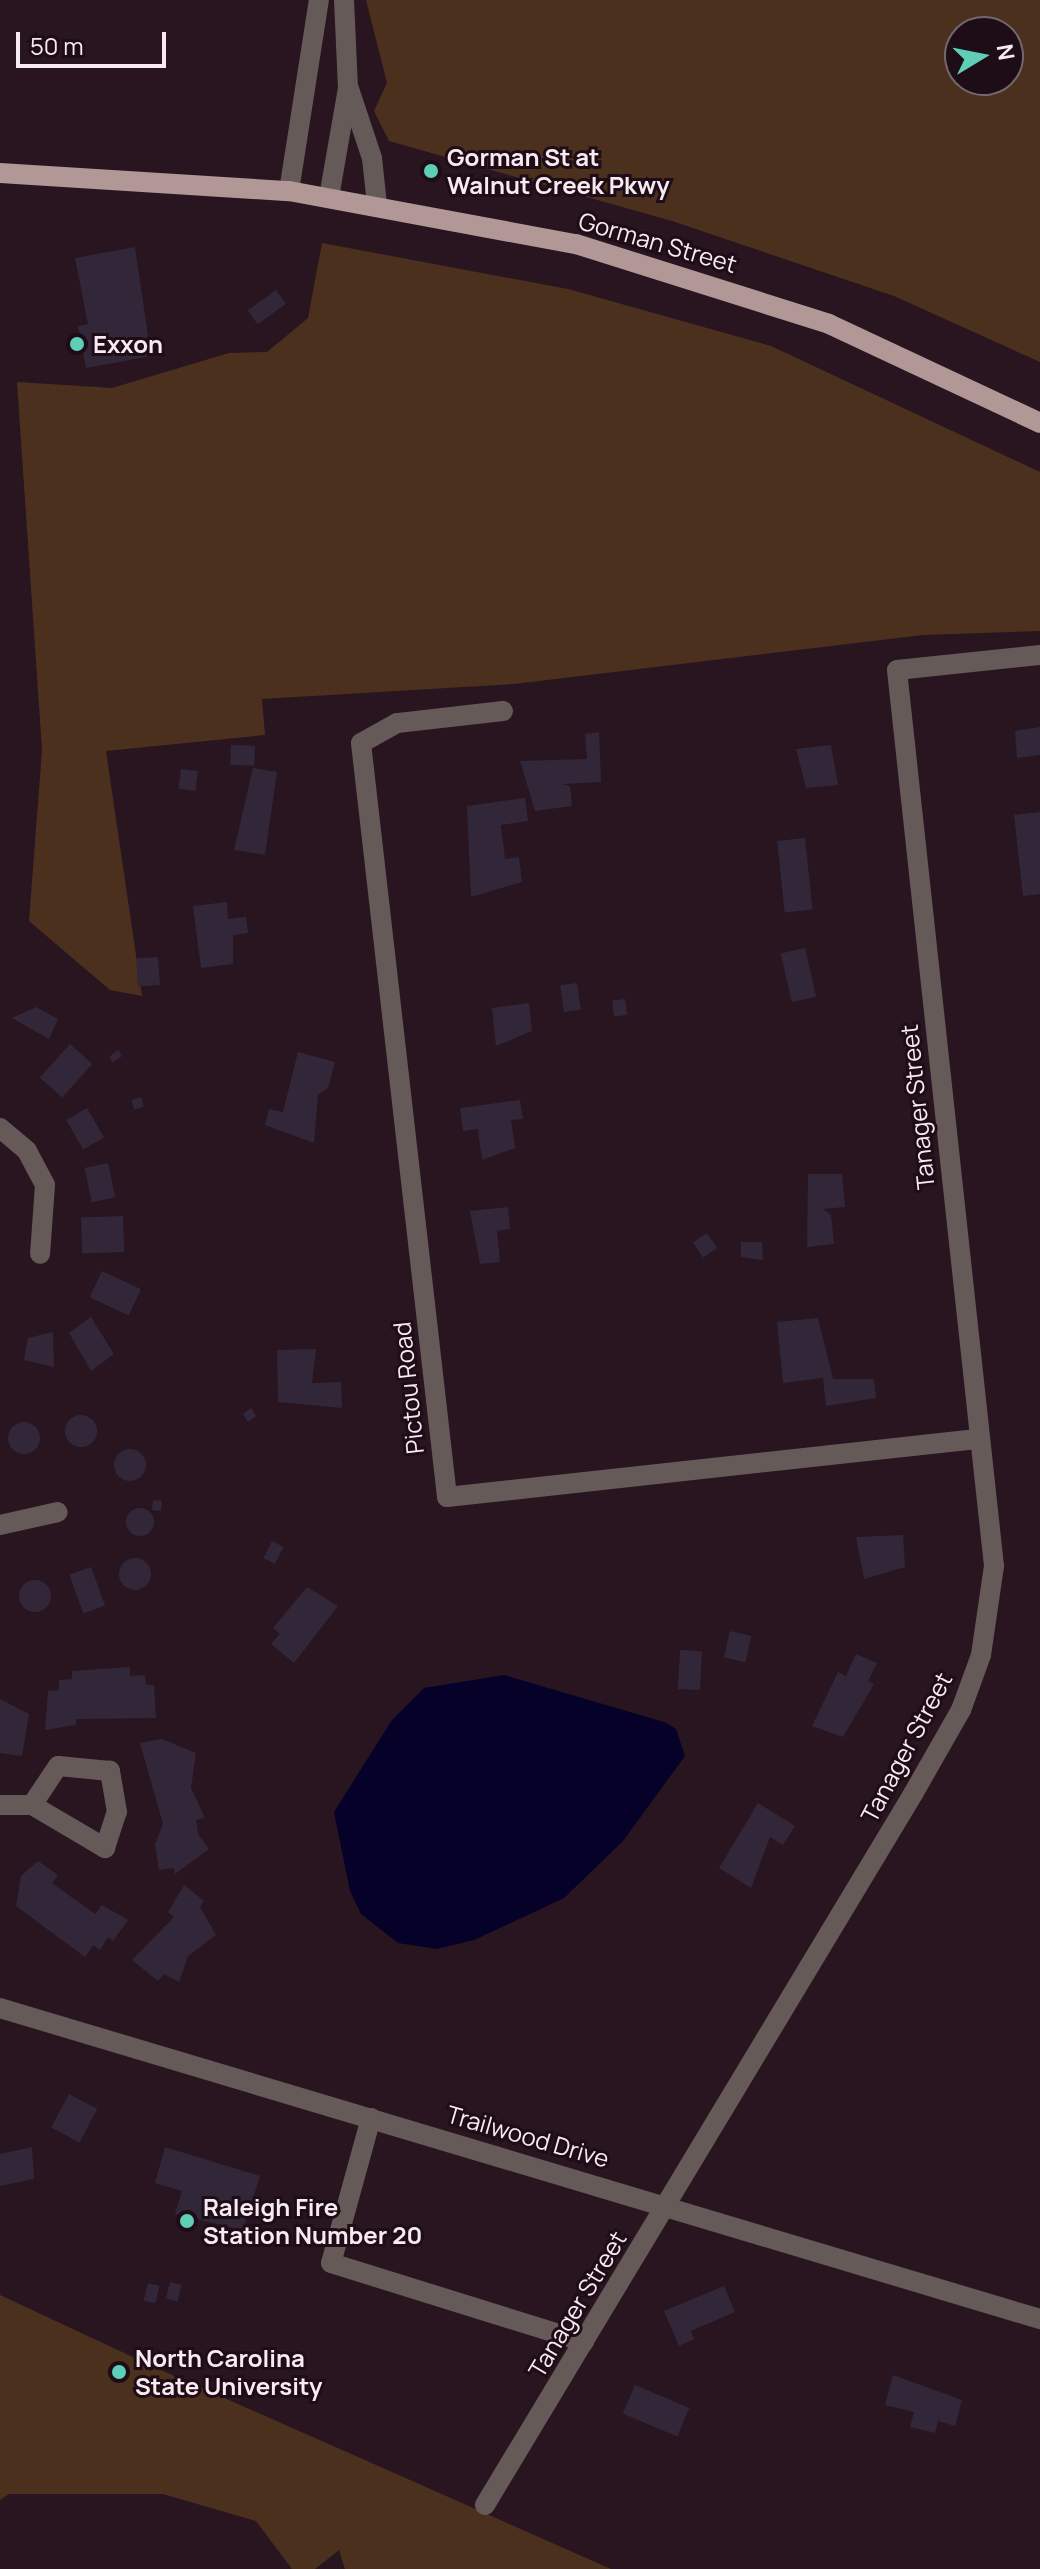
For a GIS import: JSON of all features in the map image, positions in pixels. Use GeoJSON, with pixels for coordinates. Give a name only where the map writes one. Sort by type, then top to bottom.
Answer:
{"type":"FeatureCollection","features":[{"type":"Feature","properties":{"kind":"main road","name":"Gorman Street"},"geometry":{"type":"LineString","coordinates":[[0,173],[289,191],[576,244],[713,283],[854,335],[1040,423]]}},
{"type":"Feature","properties":{"kind":"street"},"geometry":{"type":"LineString","coordinates":[[289,191],[319,0]]}},
{"type":"Feature","properties":{"kind":"street"},"geometry":{"type":"LineString","coordinates":[[329,197],[348,88],[344,0]]}},
{"type":"Feature","properties":{"kind":"street"},"geometry":{"type":"LineString","coordinates":[[348,88],[370,147],[377,205]]}},
{"type":"Feature","properties":{"kind":"street","name":"Tanager Street"},"geometry":{"type":"LineString","coordinates":[[485,2505],[961,1710],[991,1612],[994,1566],[977,1439],[897,670],[1040,655]]}},
{"type":"Feature","properties":{"kind":"street","name":"Pictou Road"},"geometry":{"type":"LineString","coordinates":[[503,711],[397,723],[361,743],[447,1497],[977,1439]]}},
{"type":"Feature","properties":{"kind":"street"},"geometry":{"type":"LineString","coordinates":[[0,1128],[27,1151],[45,1185],[40,1254]]}},
{"type":"Feature","properties":{"kind":"street"},"geometry":{"type":"LineString","coordinates":[[0,1525],[58,1512]]}},
{"type":"Feature","properties":{"kind":"street"},"geometry":{"type":"LineString","coordinates":[[0,1805],[32,1805],[105,1848],[117,1812],[110,1771],[58,1766],[32,1805]]}},
{"type":"Feature","properties":{"kind":"street","name":"Trailwood Drive"},"geometry":{"type":"LineString","coordinates":[[0,2008],[668,2204],[1040,2319]]}},
{"type":"Feature","properties":{"kind":"street"},"geometry":{"type":"LineString","coordinates":[[371,2118],[331,2263],[584,2342]]}},
{"type":"Feature","properties":{"kind":"shaded area"},"geometry":{"type":"Polygon","coordinates":[[[366,0],[1040,0],[1040,362],[894,296],[672,221],[389,141],[374,111],[387,83],[366,0]]]}},
{"type":"Feature","properties":{"kind":"shaded area"},"geometry":{"type":"Polygon","coordinates":[[[322,243],[568,289],[771,346],[1040,472],[1040,631],[923,635],[514,684],[262,699],[265,735],[106,751],[142,996],[110,990],[29,921],[42,750],[17,382],[112,388],[229,353],[267,352],[308,318],[322,243]]]}},
{"type":"Feature","properties":{"kind":"shaded area"},"geometry":{"type":"Polygon","coordinates":[[[504,1675],[664,1722],[676,1729],[685,1756],[623,1841],[564,1898],[474,1940],[437,1949],[398,1943],[361,1914],[350,1891],[334,1812],[392,1720],[424,1688],[504,1675]]]}},
{"type":"Feature","properties":{"kind":"shaded area","name":"North Carolina State University"},"geometry":{"type":"Polygon","coordinates":[[[0,2295],[152,2366],[611,2569],[345,2569],[339,2550],[315,2569],[292,2569],[256,2521],[163,2494],[9,2494],[0,2500],[0,2295]]]}},
{"type":"Feature","properties":{"kind":"building"},"geometry":{"type":"Polygon","coordinates":[[[135,247],[151,356],[86,368],[78,326],[88,324],[75,258],[135,247]]]}},
{"type":"Feature","properties":{"kind":"building"},"geometry":{"type":"Polygon","coordinates":[[[276,290],[286,304],[258,324],[248,311],[276,290]]]}},
{"type":"Feature","properties":{"kind":"building"},"geometry":{"type":"Polygon","coordinates":[[[1040,727],[1040,755],[1017,758],[1015,731],[1040,727]]]}},
{"type":"Feature","properties":{"kind":"building"},"geometry":{"type":"Polygon","coordinates":[[[599,732],[601,782],[562,784],[570,786],[572,806],[535,811],[520,761],[587,759],[585,734],[599,732]]]}},
{"type":"Feature","properties":{"kind":"building"},"geometry":{"type":"Polygon","coordinates":[[[231,745],[255,746],[254,766],[230,765],[231,745]]]}},
{"type":"Feature","properties":{"kind":"building"},"geometry":{"type":"Polygon","coordinates":[[[831,745],[838,785],[806,788],[796,749],[831,745]]]}},
{"type":"Feature","properties":{"kind":"building"},"geometry":{"type":"Polygon","coordinates":[[[253,768],[277,772],[265,855],[234,850],[253,768]]]}},
{"type":"Feature","properties":{"kind":"building"},"geometry":{"type":"Polygon","coordinates":[[[181,769],[198,771],[195,791],[179,789],[181,769]]]}},
{"type":"Feature","properties":{"kind":"building"},"geometry":{"type":"Polygon","coordinates":[[[525,798],[528,821],[501,825],[505,859],[519,857],[522,882],[471,897],[467,806],[525,798]]]}},
{"type":"Feature","properties":{"kind":"building"},"geometry":{"type":"Polygon","coordinates":[[[1040,812],[1040,894],[1023,896],[1014,815],[1040,812]]]}},
{"type":"Feature","properties":{"kind":"building"},"geometry":{"type":"Polygon","coordinates":[[[805,838],[813,910],[785,913],[777,841],[805,838]]]}},
{"type":"Feature","properties":{"kind":"building"},"geometry":{"type":"Polygon","coordinates":[[[227,902],[228,919],[246,917],[248,933],[233,935],[233,964],[201,968],[193,906],[227,902]]]}},
{"type":"Feature","properties":{"kind":"building"},"geometry":{"type":"Polygon","coordinates":[[[805,948],[816,997],[792,1002],[781,954],[805,948]]]}},
{"type":"Feature","properties":{"kind":"building"},"geometry":{"type":"Polygon","coordinates":[[[158,957],[160,985],[138,986],[136,959],[158,957]]]}},
{"type":"Feature","properties":{"kind":"building"},"geometry":{"type":"Polygon","coordinates":[[[577,983],[581,1010],[564,1012],[560,985],[577,983]]]}},
{"type":"Feature","properties":{"kind":"building"},"geometry":{"type":"Polygon","coordinates":[[[625,999],[627,1015],[614,1016],[612,1001],[625,999]]]}},
{"type":"Feature","properties":{"kind":"building"},"geometry":{"type":"Polygon","coordinates":[[[529,1003],[532,1031],[496,1046],[492,1008],[529,1003]]]}},
{"type":"Feature","properties":{"kind":"building"},"geometry":{"type":"Polygon","coordinates":[[[36,1007],[58,1019],[49,1039],[12,1018],[36,1007]]]}},
{"type":"Feature","properties":{"kind":"building"},"geometry":{"type":"Polygon","coordinates":[[[70,1044],[92,1064],[62,1098],[40,1077],[70,1044]]]}},
{"type":"Feature","properties":{"kind":"building"},"geometry":{"type":"Polygon","coordinates":[[[118,1050],[122,1056],[113,1062],[109,1057],[118,1050]]]}},
{"type":"Feature","properties":{"kind":"building"},"geometry":{"type":"Polygon","coordinates":[[[298,1052],[335,1062],[328,1088],[318,1095],[314,1143],[265,1125],[269,1109],[283,1112],[298,1052]]]}},
{"type":"Feature","properties":{"kind":"building"},"geometry":{"type":"Polygon","coordinates":[[[141,1097],[144,1107],[134,1109],[131,1100],[141,1097]]]}},
{"type":"Feature","properties":{"kind":"building"},"geometry":{"type":"Polygon","coordinates":[[[520,1100],[523,1119],[511,1120],[515,1148],[482,1160],[478,1129],[463,1131],[460,1108],[520,1100]]]}},
{"type":"Feature","properties":{"kind":"building"},"geometry":{"type":"Polygon","coordinates":[[[87,1108],[104,1137],[83,1149],[66,1120],[87,1108]]]}},
{"type":"Feature","properties":{"kind":"building"},"geometry":{"type":"Polygon","coordinates":[[[108,1163],[115,1197],[92,1202],[85,1168],[108,1163]]]}},
{"type":"Feature","properties":{"kind":"building"},"geometry":{"type":"Polygon","coordinates":[[[808,1174],[842,1174],[845,1207],[823,1209],[831,1215],[834,1244],[807,1247],[808,1174]]]}},
{"type":"Feature","properties":{"kind":"building"},"geometry":{"type":"Polygon","coordinates":[[[508,1207],[510,1229],[497,1231],[500,1262],[480,1264],[470,1211],[508,1207]]]}},
{"type":"Feature","properties":{"kind":"building"},"geometry":{"type":"Polygon","coordinates":[[[123,1216],[124,1252],[82,1253],[81,1217],[123,1216]]]}},
{"type":"Feature","properties":{"kind":"building"},"geometry":{"type":"Polygon","coordinates":[[[707,1233],[717,1248],[703,1257],[693,1243],[707,1233]]]}},
{"type":"Feature","properties":{"kind":"building"},"geometry":{"type":"Polygon","coordinates":[[[741,1242],[762,1242],[763,1260],[741,1257],[741,1242]]]}},
{"type":"Feature","properties":{"kind":"building"},"geometry":{"type":"Polygon","coordinates":[[[102,1271],[141,1289],[129,1315],[90,1297],[102,1271]]]}},
{"type":"Feature","properties":{"kind":"building"},"geometry":{"type":"Polygon","coordinates":[[[91,1317],[114,1354],[91,1371],[69,1333],[91,1317]]]}},
{"type":"Feature","properties":{"kind":"building"},"geometry":{"type":"Polygon","coordinates":[[[818,1318],[833,1379],[874,1379],[876,1398],[826,1406],[823,1378],[783,1383],[777,1322],[818,1318]]]}},
{"type":"Feature","properties":{"kind":"building"},"geometry":{"type":"Polygon","coordinates":[[[53,1332],[54,1367],[24,1360],[28,1338],[53,1332]]]}},
{"type":"Feature","properties":{"kind":"building"},"geometry":{"type":"Polygon","coordinates":[[[316,1349],[312,1383],[341,1382],[342,1408],[278,1402],[277,1350],[316,1349]]]}},
{"type":"Feature","properties":{"kind":"building"},"geometry":{"type":"Polygon","coordinates":[[[251,1408],[256,1416],[248,1422],[243,1414],[251,1408]]]}},
{"type":"Feature","properties":{"kind":"building"},"geometry":{"type":"Polygon","coordinates":[[[81,1415],[92,1420],[97,1431],[92,1442],[81,1447],[70,1442],[65,1431],[70,1420],[81,1415]]]}},
{"type":"Feature","properties":{"kind":"building"},"geometry":{"type":"Polygon","coordinates":[[[24,1422],[35,1427],[40,1438],[35,1449],[24,1454],[13,1449],[8,1438],[13,1427],[24,1422]]]}},
{"type":"Feature","properties":{"kind":"building"},"geometry":{"type":"Polygon","coordinates":[[[130,1449],[141,1454],[146,1465],[141,1476],[130,1481],[119,1476],[114,1465],[119,1454],[130,1449]]]}},
{"type":"Feature","properties":{"kind":"building"},"geometry":{"type":"Polygon","coordinates":[[[153,1500],[162,1501],[161,1511],[152,1510],[153,1500]]]}},
{"type":"Feature","properties":{"kind":"building"},"geometry":{"type":"Polygon","coordinates":[[[140,1508],[150,1512],[154,1522],[150,1532],[140,1536],[130,1532],[126,1522],[130,1512],[140,1508]]]}},
{"type":"Feature","properties":{"kind":"building"},"geometry":{"type":"Polygon","coordinates":[[[903,1535],[905,1567],[864,1579],[856,1537],[903,1535]]]}},
{"type":"Feature","properties":{"kind":"building"},"geometry":{"type":"Polygon","coordinates":[[[272,1541],[284,1547],[275,1564],[263,1558],[272,1541]]]}},
{"type":"Feature","properties":{"kind":"building"},"geometry":{"type":"Polygon","coordinates":[[[135,1558],[146,1563],[151,1574],[146,1585],[135,1590],[124,1585],[119,1574],[124,1563],[135,1558]]]}},
{"type":"Feature","properties":{"kind":"building"},"geometry":{"type":"Polygon","coordinates":[[[91,1567],[105,1606],[83,1613],[69,1575],[91,1567]]]}},
{"type":"Feature","properties":{"kind":"building"},"geometry":{"type":"Polygon","coordinates":[[[35,1580],[46,1585],[51,1596],[46,1607],[35,1612],[24,1607],[19,1596],[24,1585],[35,1580]]]}},
{"type":"Feature","properties":{"kind":"building"},"geometry":{"type":"Polygon","coordinates":[[[307,1587],[338,1606],[294,1663],[271,1644],[280,1634],[273,1628],[307,1587]]]}},
{"type":"Feature","properties":{"kind":"building"},"geometry":{"type":"Polygon","coordinates":[[[730,1631],[751,1636],[745,1662],[724,1657],[730,1631]]]}},
{"type":"Feature","properties":{"kind":"building"},"geometry":{"type":"Polygon","coordinates":[[[680,1650],[702,1651],[700,1690],[678,1689],[680,1650]]]}},
{"type":"Feature","properties":{"kind":"building"},"geometry":{"type":"Polygon","coordinates":[[[856,1654],[877,1663],[868,1681],[874,1684],[843,1737],[812,1726],[838,1672],[846,1676],[856,1654]]]}},
{"type":"Feature","properties":{"kind":"building"},"geometry":{"type":"Polygon","coordinates":[[[130,1667],[130,1676],[145,1675],[146,1685],[154,1685],[156,1718],[76,1719],[76,1725],[45,1730],[48,1691],[59,1690],[59,1680],[72,1679],[72,1671],[130,1667]]]}},
{"type":"Feature","properties":{"kind":"building"},"geometry":{"type":"Polygon","coordinates":[[[0,1699],[29,1714],[22,1756],[0,1753],[0,1699]]]}},
{"type":"Feature","properties":{"kind":"building"},"geometry":{"type":"Polygon","coordinates":[[[162,1739],[196,1753],[191,1788],[205,1818],[196,1820],[198,1834],[209,1849],[175,1874],[174,1868],[159,1870],[155,1844],[163,1824],[140,1743],[162,1739]]]}},
{"type":"Feature","properties":{"kind":"building"},"geometry":{"type":"Polygon","coordinates":[[[758,1803],[795,1826],[783,1845],[770,1837],[751,1888],[719,1868],[758,1803]]]}},
{"type":"Feature","properties":{"kind":"building"},"geometry":{"type":"Polygon","coordinates":[[[38,1861],[58,1875],[52,1883],[95,1914],[102,1905],[128,1920],[113,1941],[108,1937],[100,1950],[93,1945],[85,1957],[16,1906],[21,1876],[38,1861]]]}},
{"type":"Feature","properties":{"kind":"building"},"geometry":{"type":"Polygon","coordinates":[[[184,1885],[204,1901],[200,1907],[216,1935],[188,1956],[179,1982],[164,1974],[158,1981],[132,1960],[174,1917],[168,1912],[184,1885]]]}},
{"type":"Feature","properties":{"kind":"building"},"geometry":{"type":"Polygon","coordinates":[[[69,2094],[97,2109],[79,2143],[51,2128],[69,2094]]]}},
{"type":"Feature","properties":{"kind":"building"},"geometry":{"type":"Polygon","coordinates":[[[32,2147],[34,2179],[0,2186],[0,2154],[32,2147]]]}},
{"type":"Feature","properties":{"kind":"building"},"geometry":{"type":"Polygon","coordinates":[[[165,2147],[260,2176],[243,2230],[175,2214],[182,2191],[155,2183],[165,2147]]]}},
{"type":"Feature","properties":{"kind":"building"},"geometry":{"type":"Polygon","coordinates":[[[170,2282],[182,2285],[178,2301],[166,2298],[170,2282]]]}},
{"type":"Feature","properties":{"kind":"building"},"geometry":{"type":"Polygon","coordinates":[[[148,2283],[160,2286],[155,2303],[144,2300],[148,2283]]]}},
{"type":"Feature","properties":{"kind":"building"},"geometry":{"type":"Polygon","coordinates":[[[724,2286],[735,2312],[691,2331],[694,2339],[679,2346],[664,2311],[724,2286]]]}},
{"type":"Feature","properties":{"kind":"building"},"geometry":{"type":"Polygon","coordinates":[[[893,2375],[962,2400],[955,2426],[938,2421],[935,2433],[910,2427],[914,2412],[885,2405],[893,2375]]]}},
{"type":"Feature","properties":{"kind":"building"},"geometry":{"type":"Polygon","coordinates":[[[635,2385],[689,2408],[677,2437],[623,2414],[635,2385]]]}},
{"type":"Feature","properties":{"kind":"place","name":"Gorman St at Walnut Creek Pkwy"},"geometry":{"type":"Point","coordinates":[431,171]}},
{"type":"Feature","properties":{"kind":"place","name":"Exxon"},"geometry":{"type":"Point","coordinates":[77,344]}},
{"type":"Feature","properties":{"kind":"place","name":"Raleigh Fire Station Number 20"},"geometry":{"type":"Point","coordinates":[187,2221]}},
{"type":"Feature","properties":{"kind":"place","name":"North Carolina State University"},"geometry":{"type":"Point","coordinates":[119,2372]}}]}
